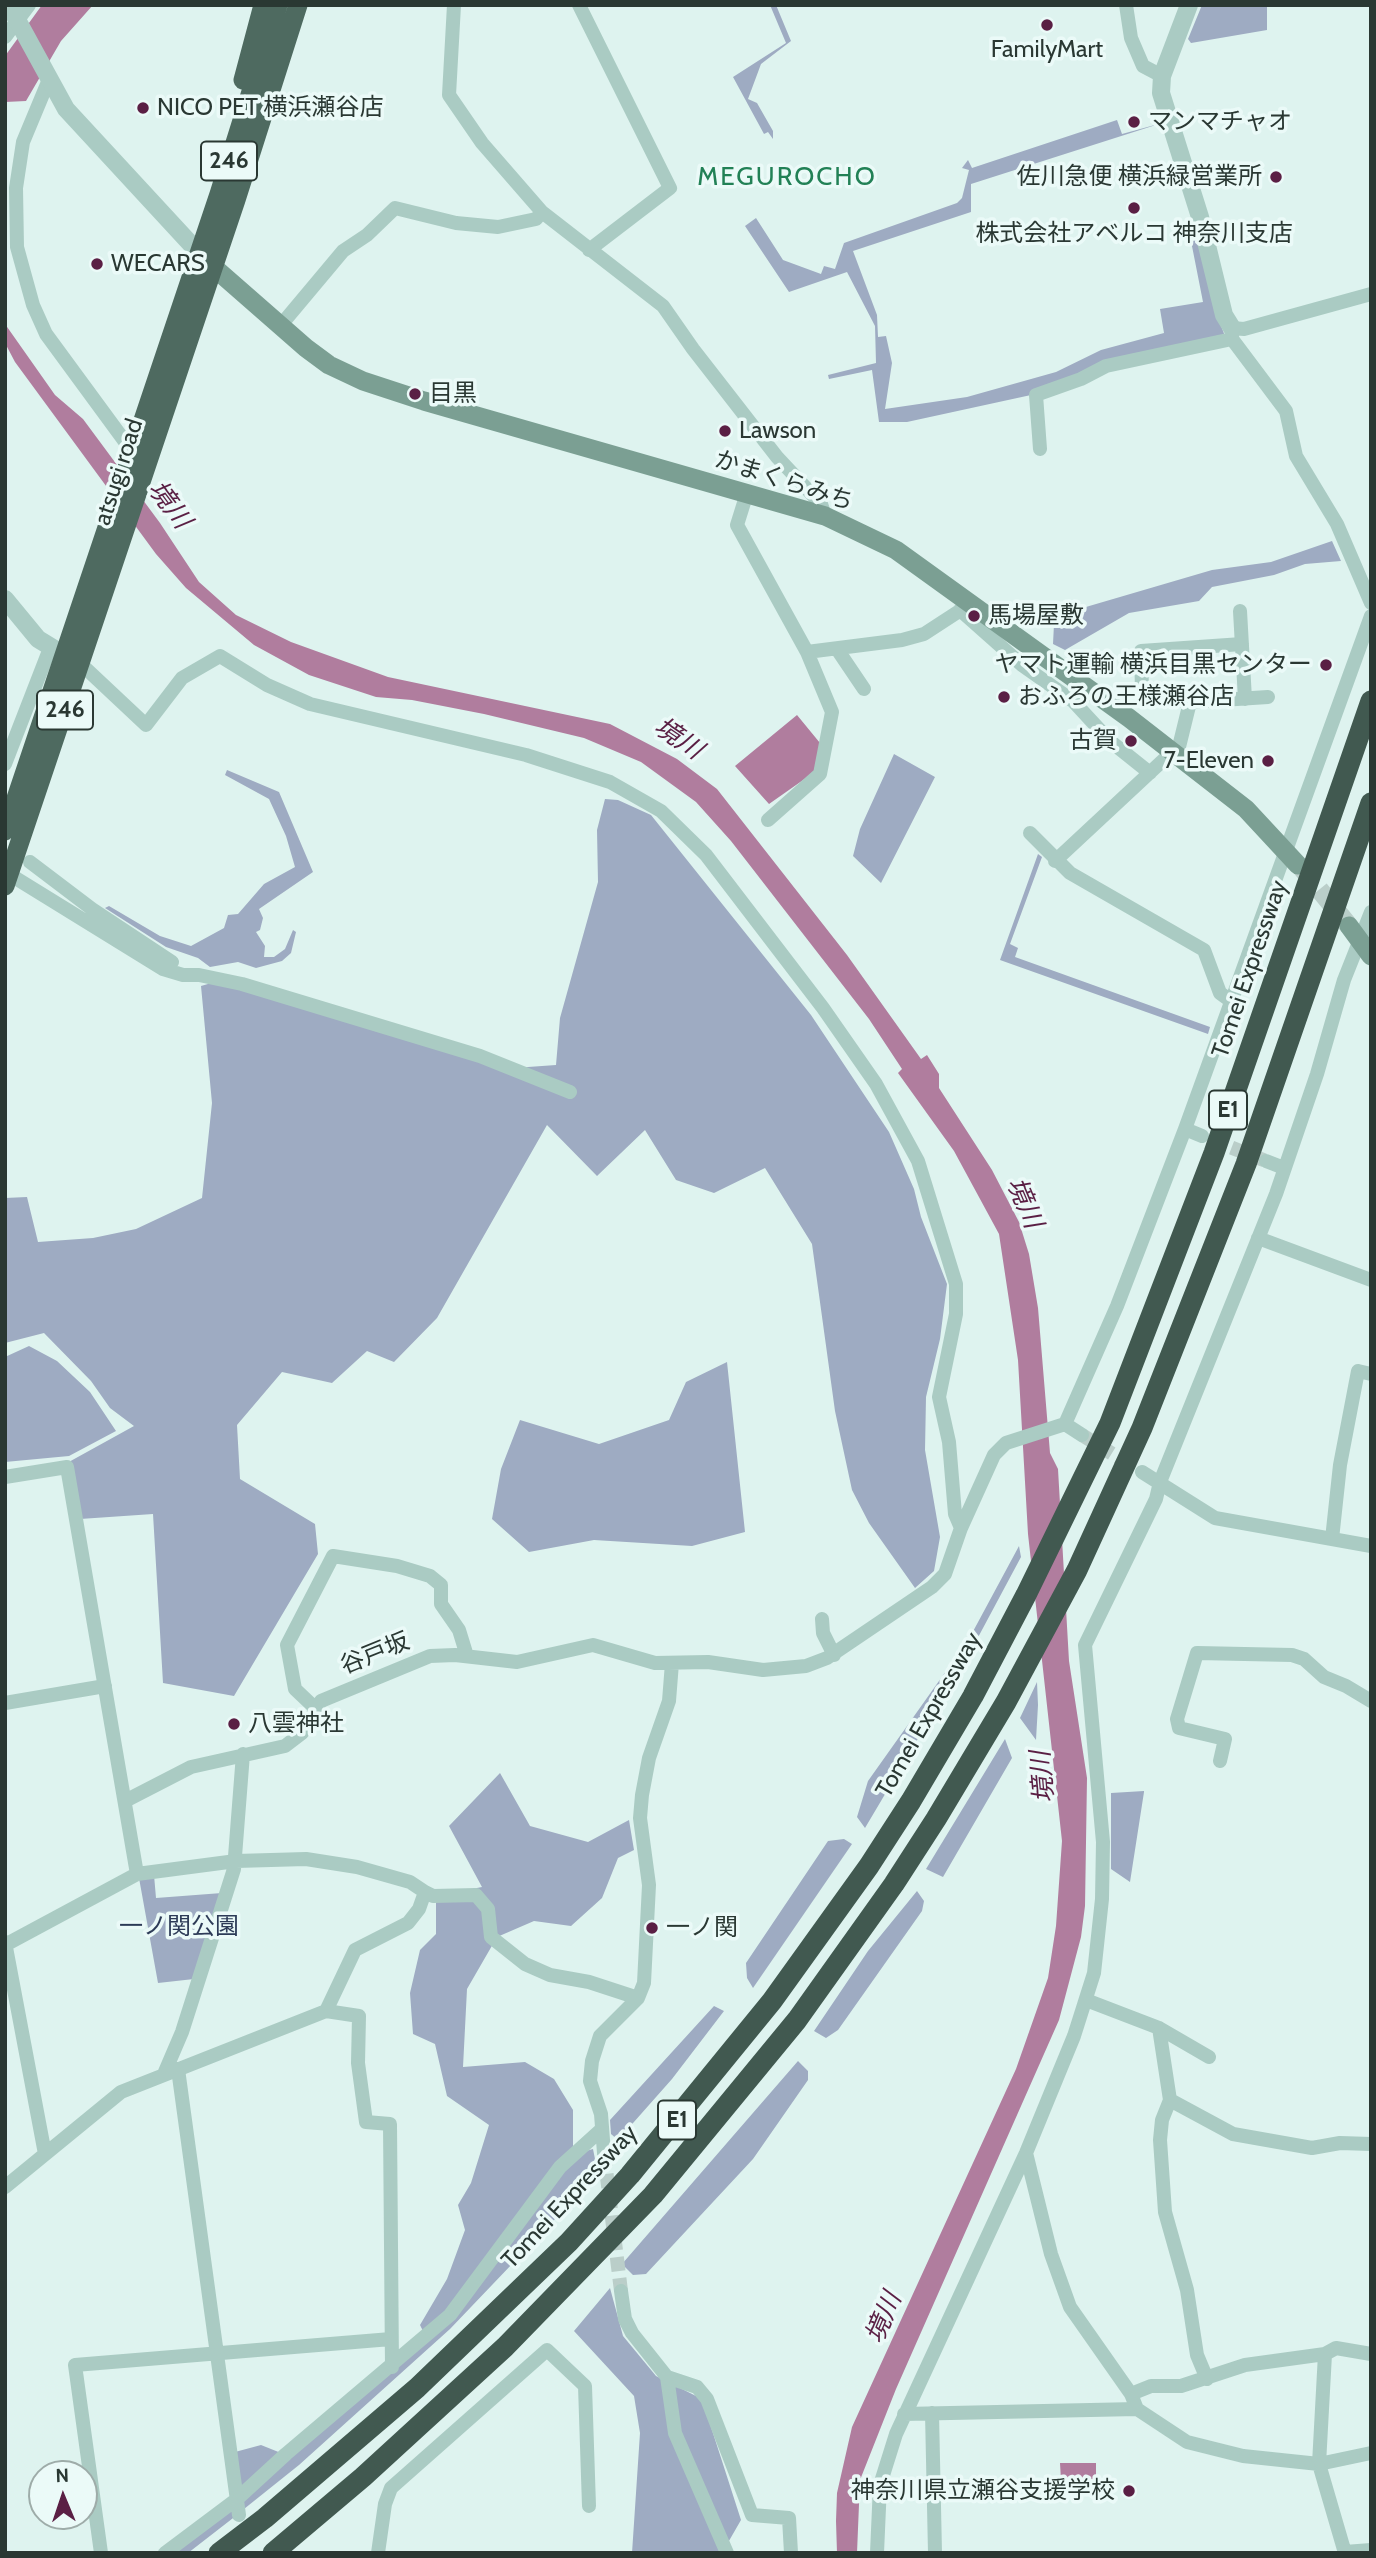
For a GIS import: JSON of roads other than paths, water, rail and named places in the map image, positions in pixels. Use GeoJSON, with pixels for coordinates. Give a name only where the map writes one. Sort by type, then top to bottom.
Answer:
{"type":"FeatureCollection","features":[{"type":"Feature","properties":{"kind":"highway","name":"246"},"geometry":{"type":"LineString","coordinates":[[227,197],[248,55],[263,5]]}},
{"type":"Feature","properties":{"kind":"highway","name":"246"},"geometry":{"type":"LineString","coordinates":[[267,70],[278,5]]}},
{"type":"Feature","properties":{"kind":"highway","name":"246"},"geometry":{"type":"LineString","coordinates":[[267,70],[298,5]]}},
{"type":"Feature","properties":{"kind":"highway","name":"246"},"geometry":{"type":"LineString","coordinates":[[227,197],[289,76],[311,5]]}},
{"type":"Feature","properties":{"kind":"highway","name":"atsugi road"},"geometry":{"type":"LineString","coordinates":[[5,831],[65,656],[118,527],[144,477],[213,268],[227,197],[267,70]]}},
{"type":"Feature","properties":{"kind":"highway","name":"atsugi road"},"geometry":{"type":"LineString","coordinates":[[118,527],[128,452],[199,253],[227,197]]}},
{"type":"Feature","properties":{"kind":"highway","name":"atsugi road"},"geometry":{"type":"LineString","coordinates":[[7,880],[65,656]]}},
{"type":"Feature","properties":{"kind":"highway","name":"Tomei Expressway"},"geometry":{"type":"LineString","coordinates":[[219,2553],[293,2494],[485,2325],[569,2242],[673,2125],[772,2001],[869,1866],[973,1696],[1069,1512],[1110,1423],[1158,1303],[1371,701]]}},
{"type":"Feature","properties":{"kind":"highway","name":"E1"},"geometry":{"type":"LineString","coordinates":[[273,2553],[372,2469],[514,2338],[653,2195],[797,2020],[894,1884],[1034,1651],[1077,1570],[1142,1428],[1245,1164],[1371,803]]}},
{"type":"Feature","properties":{"kind":"main road","name":"かまくらみち"},"geometry":{"type":"LineString","coordinates":[[199,253],[213,268],[329,365],[394,392],[825,516],[896,550],[966,606],[1175,753],[1246,808],[1293,858]]}},
{"type":"Feature","properties":{"kind":"street"},"geometry":{"type":"LineString","coordinates":[[5,37],[15,16],[29,5]]}},
{"type":"Feature","properties":{"kind":"street"},"geometry":{"type":"LineString","coordinates":[[454,5],[449,95],[482,143],[542,212],[663,306],[777,457],[821,504],[825,516]]}},
{"type":"Feature","properties":{"kind":"street"},"geometry":{"type":"LineString","coordinates":[[579,5],[593,39],[670,188],[589,250]]}},
{"type":"Feature","properties":{"kind":"street"},"geometry":{"type":"LineString","coordinates":[[1126,5],[1131,38],[1143,66],[1162,76]]}},
{"type":"Feature","properties":{"kind":"street"},"geometry":{"type":"LineString","coordinates":[[1189,5],[1162,76],[1160,93],[1200,216],[1224,315],[1232,333],[1286,411],[1296,456],[1337,524],[1371,603]]}},
{"type":"Feature","properties":{"kind":"street"},"geometry":{"type":"LineString","coordinates":[[15,16],[47,79],[87,136],[199,253]]}},
{"type":"Feature","properties":{"kind":"street"},"geometry":{"type":"LineString","coordinates":[[47,79],[29,123],[19,165],[15,217],[19,256],[33,305],[46,334],[128,452]]}},
{"type":"Feature","properties":{"kind":"street"},"geometry":{"type":"LineString","coordinates":[[281,325],[343,251],[367,235],[395,208],[456,223],[498,227],[536,219],[542,212]]}},
{"type":"Feature","properties":{"kind":"street"},"geometry":{"type":"LineString","coordinates":[[1040,449],[1036,395],[1082,379],[1107,366],[1371,294]]}},
{"type":"Feature","properties":{"kind":"street"},"geometry":{"type":"LineString","coordinates":[[747,493],[737,525],[807,652],[832,712],[820,774],[768,820]]}},
{"type":"Feature","properties":{"kind":"street"},"geometry":{"type":"LineString","coordinates":[[5,599],[38,639],[65,656],[146,725],[182,678],[220,656],[267,685],[310,704],[526,755],[610,782],[660,811],[706,855],[823,1008],[868,1073],[912,1145],[956,1284],[956,1314],[939,1396],[949,1442],[955,1514],[961,1528]]}},
{"type":"Feature","properties":{"kind":"street"},"geometry":{"type":"LineString","coordinates":[[807,652],[902,640],[924,634],[966,606],[1022,665],[1073,701],[1110,741],[1150,773]]}},
{"type":"Feature","properties":{"kind":"street"},"geometry":{"type":"LineString","coordinates":[[1240,611],[1245,699]]}},
{"type":"Feature","properties":{"kind":"street"},"geometry":{"type":"LineString","coordinates":[[1082,1435],[1065,1424],[1117,1306],[1231,1001],[1293,858],[1371,616]]}},
{"type":"Feature","properties":{"kind":"street"},"geometry":{"type":"LineString","coordinates":[[1242,644],[1141,651],[1142,690],[1154,698],[1190,702],[1268,698]]}},
{"type":"Feature","properties":{"kind":"street"},"geometry":{"type":"LineString","coordinates":[[837,649],[864,689]]}},
{"type":"Feature","properties":{"kind":"street"},"geometry":{"type":"LineString","coordinates":[[5,764],[65,656]]}},
{"type":"Feature","properties":{"kind":"street"},"geometry":{"type":"LineString","coordinates":[[1055,861],[1175,753],[1190,702]]}},
{"type":"Feature","properties":{"kind":"street"},"geometry":{"type":"LineString","coordinates":[[1030,833],[1055,861],[1070,873],[1204,950],[1220,993],[1231,1001]]}},
{"type":"Feature","properties":{"kind":"street"},"geometry":{"type":"LineString","coordinates":[[30,862],[163,958],[199,975]]}},
{"type":"Feature","properties":{"kind":"street"},"geometry":{"type":"LineString","coordinates":[[7,880],[163,969],[183,975],[199,975],[242,984],[480,1056],[570,1092]]}},
{"type":"Feature","properties":{"kind":"street"},"geometry":{"type":"LineString","coordinates":[[877,2553],[880,2485],[904,2414],[1026,2153],[1086,2000],[1098,1945],[1103,1842],[1085,1645],[1156,1499],[1160,1482],[1258,1238],[1317,1074],[1344,980],[1371,912]]}},
{"type":"Feature","properties":{"kind":"street"},"geometry":{"type":"LineString","coordinates":[[1185,1129],[1202,1136]]}},
{"type":"Feature","properties":{"kind":"street"},"geometry":{"type":"LineString","coordinates":[[1266,1161],[1284,1168]]}},
{"type":"Feature","properties":{"kind":"street"},"geometry":{"type":"LineString","coordinates":[[1258,1238],[1371,1280]]}},
{"type":"Feature","properties":{"kind":"street"},"geometry":{"type":"LineString","coordinates":[[1332,1539],[1355,1420],[1358,1371],[1371,1374]]}},
{"type":"Feature","properties":{"kind":"street","name":"谷戸坂"},"geometry":{"type":"LineString","coordinates":[[125,1801],[191,1767],[292,1742],[302,1732],[315,1708],[330,1697],[421,1658],[467,1656],[517,1662],[593,1645],[655,1663],[708,1662],[763,1670],[785,1669],[834,1655],[932,1587],[945,1574],[961,1528],[993,1455],[1006,1443],[1065,1424]]}},
{"type":"Feature","properties":{"kind":"street"},"geometry":{"type":"LineString","coordinates":[[5,1477],[66,1467],[138,1874]]}},
{"type":"Feature","properties":{"kind":"street"},"geometry":{"type":"LineString","coordinates":[[1142,1472],[1215,1518],[1371,1546]]}},
{"type":"Feature","properties":{"kind":"street"},"geometry":{"type":"LineString","coordinates":[[315,1708],[295,1689],[287,1645],[333,1556],[397,1566],[430,1576],[441,1585],[441,1604],[459,1630],[467,1656]]}},
{"type":"Feature","properties":{"kind":"street"},"geometry":{"type":"LineString","coordinates":[[822,1619],[822,1633],[834,1655]]}},
{"type":"Feature","properties":{"kind":"street"},"geometry":{"type":"LineString","coordinates":[[1220,1761],[1225,1739],[1179,1728],[1177,1719],[1197,1653],[1292,1655],[1304,1659],[1324,1677],[1371,1701]]}},
{"type":"Feature","properties":{"kind":"street"},"geometry":{"type":"LineString","coordinates":[[604,2153],[601,2114],[590,2081],[595,2044],[638,1998],[644,1983],[649,1885],[640,1818],[642,1795],[649,1758],[669,1701],[673,1664]]}},
{"type":"Feature","properties":{"kind":"street"},"geometry":{"type":"LineString","coordinates":[[5,1703],[105,1686]]}},
{"type":"Feature","properties":{"kind":"street"},"geometry":{"type":"LineString","coordinates":[[239,2515],[217,2353],[171,2071],[236,1861],[243,1754]]}},
{"type":"Feature","properties":{"kind":"street"},"geometry":{"type":"LineString","coordinates":[[45,2154],[5,1944],[138,1874],[236,1861],[306,1859],[357,1867],[389,1875],[433,1896],[465,1894],[484,1901],[488,1909],[491,1937],[525,1964],[550,1975],[589,1982],[638,1998]]}},
{"type":"Feature","properties":{"kind":"street"},"geometry":{"type":"LineString","coordinates":[[326,2011],[355,1950],[408,1923],[419,1909],[425,1892]]}},
{"type":"Feature","properties":{"kind":"street"},"geometry":{"type":"LineString","coordinates":[[1086,2000],[1158,2028],[1209,2057]]}},
{"type":"Feature","properties":{"kind":"street"},"geometry":{"type":"LineString","coordinates":[[5,2188],[121,2092],[326,2011],[359,2016],[358,2063],[366,2122],[390,2124],[392,2367]]}},
{"type":"Feature","properties":{"kind":"street"},"geometry":{"type":"LineString","coordinates":[[1158,2028],[1170,2101],[1162,2120],[1160,2140],[1162,2189],[1170,2234],[1188,2290],[1197,2355],[1207,2379]]}},
{"type":"Feature","properties":{"kind":"street"},"geometry":{"type":"LineString","coordinates":[[1170,2101],[1233,2133],[1312,2148],[1340,2143],[1371,2144]]}},
{"type":"Feature","properties":{"kind":"street"},"geometry":{"type":"LineString","coordinates":[[165,2553],[237,2499],[450,2315],[560,2166],[602,2129]]}},
{"type":"Feature","properties":{"kind":"street"},"geometry":{"type":"LineString","coordinates":[[1026,2153],[1051,2254],[1070,2307],[1131,2394],[1137,2409]]}},
{"type":"Feature","properties":{"kind":"street"},"geometry":{"type":"LineString","coordinates":[[621,2291],[623,2312],[632,2333],[667,2377],[680,2446],[727,2553]]}},
{"type":"Feature","properties":{"kind":"street"},"geometry":{"type":"LineString","coordinates":[[101,2553],[75,2365],[391,2339]]}},
{"type":"Feature","properties":{"kind":"street"},"geometry":{"type":"LineString","coordinates":[[1131,2394],[1151,2386],[1181,2386],[1245,2365],[1325,2354],[1336,2348],[1371,2354]]}},
{"type":"Feature","properties":{"kind":"street"},"geometry":{"type":"LineString","coordinates":[[378,2553],[385,2504],[391,2488],[547,2350],[585,2386],[589,2506]]}},
{"type":"Feature","properties":{"kind":"street"},"geometry":{"type":"LineString","coordinates":[[1325,2354],[1319,2464],[1345,2553],[1371,2550]]}},
{"type":"Feature","properties":{"kind":"street"},"geometry":{"type":"LineString","coordinates":[[667,2377],[697,2388],[707,2399],[752,2515],[789,2518],[791,2553]]}},
{"type":"Feature","properties":{"kind":"street"},"geometry":{"type":"LineString","coordinates":[[904,2414],[1137,2409],[1188,2442],[1243,2456],[1319,2464],[1371,2453]]}},
{"type":"Feature","properties":{"kind":"street"},"geometry":{"type":"LineString","coordinates":[[932,2413],[935,2553]]}},
{"type":"Feature","properties":{"kind":"tunnel"},"geometry":{"type":"LineString","coordinates":[[1301,867],[1349,926]]}},
{"type":"Feature","properties":{"kind":"tunnel"},"geometry":{"type":"LineString","coordinates":[[1212,1140],[1266,1161]]}},
{"type":"Feature","properties":{"kind":"tunnel"},"geometry":{"type":"LineString","coordinates":[[1082,1435],[1132,1466]]}},
{"type":"Feature","properties":{"kind":"tunnel"},"geometry":{"type":"LineString","coordinates":[[604,2153],[621,2291]]}},
{"type":"Feature","properties":{"kind":"place","name":"FamilyMart"},"geometry":{"type":"Point","coordinates":[1047,25]}},
{"type":"Feature","properties":{"kind":"place","name":"NICO PET 横浜瀬谷店"},"geometry":{"type":"Point","coordinates":[143,108]}},
{"type":"Feature","properties":{"kind":"place","name":"マンマチャオ"},"geometry":{"type":"Point","coordinates":[1134,122]}},
{"type":"Feature","properties":{"kind":"place","name":"佐川急便 横浜緑営業所"},"geometry":{"type":"Point","coordinates":[1276,177]}},
{"type":"Feature","properties":{"kind":"place","name":"株式会社アベルコ 神奈川支店"},"geometry":{"type":"Point","coordinates":[1134,208]}},
{"type":"Feature","properties":{"kind":"place","name":"WECARS"},"geometry":{"type":"Point","coordinates":[97,264]}},
{"type":"Feature","properties":{"kind":"place","name":"目黒"},"geometry":{"type":"Point","coordinates":[415,394]}},
{"type":"Feature","properties":{"kind":"place","name":"Lawson"},"geometry":{"type":"Point","coordinates":[725,431]}},
{"type":"Feature","properties":{"kind":"place","name":"馬場屋敷"},"geometry":{"type":"Point","coordinates":[974,616]}},
{"type":"Feature","properties":{"kind":"place","name":"ヤマト運輸 横浜目黒センター"},"geometry":{"type":"Point","coordinates":[1326,665]}},
{"type":"Feature","properties":{"kind":"place","name":"おふろの王様瀬谷店"},"geometry":{"type":"Point","coordinates":[1004,697]}},
{"type":"Feature","properties":{"kind":"place","name":"古賀"},"geometry":{"type":"Point","coordinates":[1131,741]}},
{"type":"Feature","properties":{"kind":"place","name":"7-Eleven"},"geometry":{"type":"Point","coordinates":[1268,761]}},
{"type":"Feature","properties":{"kind":"place","name":"八雲神社"},"geometry":{"type":"Point","coordinates":[234,1724]}},
{"type":"Feature","properties":{"kind":"place","name":"一ノ関"},"geometry":{"type":"Point","coordinates":[652,1928]}},
{"type":"Feature","properties":{"kind":"place","name":"神奈川県立瀬谷支援学校"},"geometry":{"type":"Point","coordinates":[1129,2491]}},
{"type":"Feature","properties":{"kind":"district","name":"MEGUROCHO"},"geometry":{"type":"Point","coordinates":[787,177]}},
{"type":"Feature","properties":{"kind":"water label","name":"境川"},"geometry":{"type":"Point","coordinates":[169,505]}},
{"type":"Feature","properties":{"kind":"water label","name":"境川"},"geometry":{"type":"Point","coordinates":[678,739]}},
{"type":"Feature","properties":{"kind":"water label","name":"境川"},"geometry":{"type":"Point","coordinates":[1024,1203]}},
{"type":"Feature","properties":{"kind":"water label","name":"境川"},"geometry":{"type":"Point","coordinates":[1043,1777]}},
{"type":"Feature","properties":{"kind":"water label","name":"境川"},"geometry":{"type":"Point","coordinates":[884,2318]}},
{"type":"Feature","properties":{"kind":"park label","name":"一ノ関公園"},"geometry":{"type":"Point","coordinates":[179,1927]}}]}
